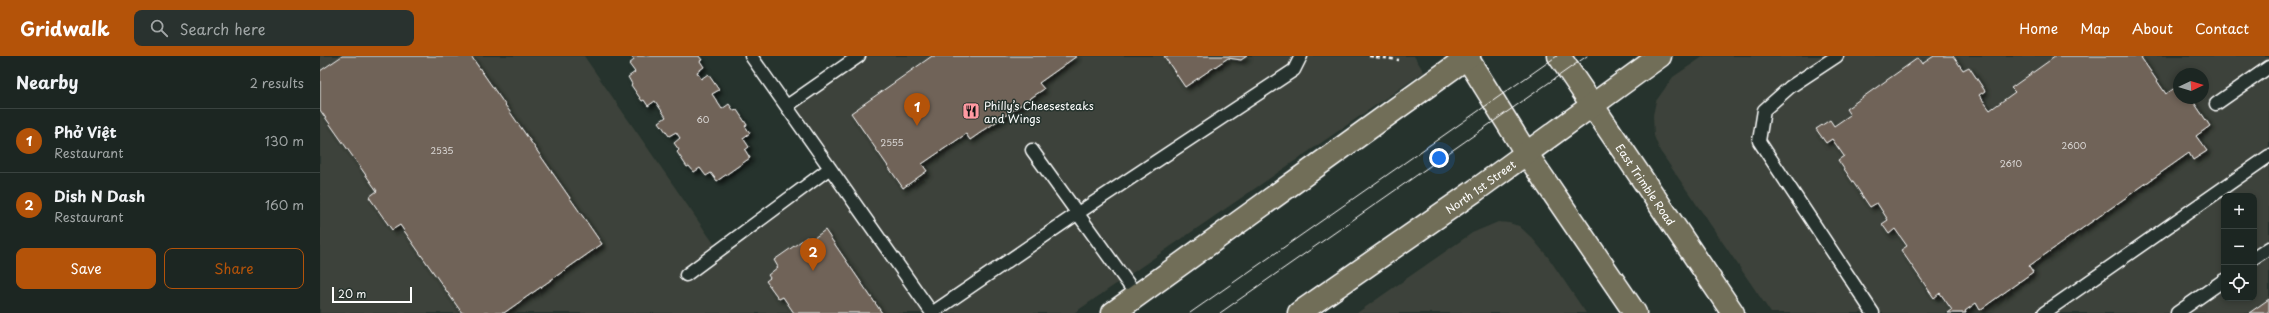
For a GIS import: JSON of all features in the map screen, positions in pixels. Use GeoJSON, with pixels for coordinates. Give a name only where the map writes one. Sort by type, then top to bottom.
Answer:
{"type":"FeatureCollection","features":[{"type":"Feature","properties":{"kind":"main road"},"geometry":{"type":"LineString","coordinates":[[1113,313],[1467,56],[1526,153],[1634,313]]}},
{"type":"Feature","properties":{"kind":"main road","name":"East Trimble Road"},"geometry":{"type":"LineString","coordinates":[[1559,56],[1733,313]]}},
{"type":"Feature","properties":{"kind":"main road","name":"North 1st Street"},"geometry":{"type":"LineString","coordinates":[[1299,313],[1526,153],[1660,56]]}},
{"type":"Feature","properties":{"kind":"lane"},"geometry":{"type":"LineString","coordinates":[[751,56],[932,313],[1078,213],[1294,70],[1301,56]]}},
{"type":"Feature","properties":{"kind":"lane"},"geometry":{"type":"LineString","coordinates":[[787,106],[859,56]]}},
{"type":"Feature","properties":{"kind":"lane"},"geometry":{"type":"LineString","coordinates":[[1837,56],[1790,87],[1764,110],[1759,141],[1873,313]]}},
{"type":"Feature","properties":{"kind":"lane"},"geometry":{"type":"LineString","coordinates":[[2216,104],[2269,67]]}},
{"type":"Feature","properties":{"kind":"lane"},"geometry":{"type":"LineString","coordinates":[[1032,150],[1137,296]]}},
{"type":"Feature","properties":{"kind":"lane"},"geometry":{"type":"LineString","coordinates":[[2044,313],[2269,156]]}},
{"type":"Feature","properties":{"kind":"lane"},"geometry":{"type":"LineString","coordinates":[[686,275],[830,168]]}},
{"type":"Feature","properties":{"kind":"lane"},"geometry":{"type":"LineString","coordinates":[[2257,256],[2269,248]]}},
{"type":"Feature","properties":{"kind":"lane"},"geometry":{"type":"LineString","coordinates":[[2177,313],[2221,282]]}},
{"type":"Feature","properties":{"kind":"path"},"geometry":{"type":"LineString","coordinates":[[1369,56],[1399,60]]}},
{"type":"Feature","properties":{"kind":"shaded area"},"geometry":{"type":"Polygon","coordinates":[[[320,56],[584,56],[719,251],[830,168],[787,106],[859,56],[1414,56],[1424,72],[1074,313],[320,313],[320,56]]]}},
{"type":"Feature","properties":{"kind":"shaded area"},"geometry":{"type":"Polygon","coordinates":[[[1704,56],[2269,56],[2269,313],[1771,313],[1660,151],[1654,136],[1653,115],[1656,101],[1673,77],[1704,56]]]}},
{"type":"Feature","properties":{"kind":"shaded area"},"geometry":{"type":"Polygon","coordinates":[[[1498,222],[1519,226],[1532,238],[1548,257],[1586,313],[1357,313],[1472,233],[1498,222]]]}},
{"type":"Feature","properties":{"kind":"building"},"geometry":{"type":"Polygon","coordinates":[[[342,56],[471,56],[602,244],[504,313],[462,313],[400,225],[392,230],[369,197],[377,191],[320,110],[320,71],[342,56]]]}},
{"type":"Feature","properties":{"kind":"building"},"geometry":{"type":"Polygon","coordinates":[[[631,56],[699,56],[704,67],[697,72],[701,79],[708,74],[719,90],[712,94],[722,109],[729,104],[734,111],[737,110],[747,125],[745,126],[750,133],[743,138],[749,147],[745,150],[750,158],[717,181],[711,173],[706,176],[700,168],[694,172],[689,166],[687,167],[677,152],[679,150],[674,143],[680,138],[676,132],[669,136],[659,122],[666,117],[655,101],[648,106],[644,100],[642,101],[631,85],[632,84],[628,77],[635,72],[629,64],[634,60],[631,56]]]}},
{"type":"Feature","properties":{"kind":"building"},"geometry":{"type":"Polygon","coordinates":[[[932,56],[1077,56],[1039,83],[1044,89],[970,140],[966,134],[922,164],[927,171],[903,188],[851,113],[932,56]]]}},
{"type":"Feature","properties":{"kind":"building"},"geometry":{"type":"Polygon","coordinates":[[[1164,56],[1247,56],[1241,60],[1228,58],[1185,87],[1164,56]]]}},
{"type":"Feature","properties":{"kind":"building"},"geometry":{"type":"Polygon","coordinates":[[[1934,56],[1953,56],[1963,70],[1969,67],[1985,91],[1979,95],[1990,110],[2015,92],[2011,88],[2056,56],[2140,56],[2166,94],[2173,89],[2173,104],[2195,104],[2210,126],[2196,136],[2207,151],[2193,160],[2189,153],[2029,266],[2033,272],[1980,310],[1976,303],[1965,311],[1966,313],[1948,313],[1952,310],[1940,293],[1934,298],[1901,250],[1907,246],[1895,229],[1889,234],[1882,224],[1888,220],[1877,203],[1870,207],[1838,160],[1844,156],[1832,139],[1826,143],[1816,129],[1830,120],[1834,126],[1850,115],[1846,109],[1918,58],[1922,64],[1934,56]]]}},
{"type":"Feature","properties":{"kind":"building"},"geometry":{"type":"Polygon","coordinates":[[[825,230],[882,313],[794,313],[783,297],[779,299],[766,281],[770,278],[768,275],[778,267],[774,260],[807,237],[810,241],[825,230]]]}},
{"type":"Feature","properties":{"kind":"building"},"geometry":{"type":"Polygon","coordinates":[[[2269,299],[2269,313],[2249,313],[2269,299]]]}},
{"type":"Feature","properties":{"kind":"tram line"},"geometry":{"type":"LineString","coordinates":[[1190,313],[1557,56]]}},
{"type":"Feature","properties":{"kind":"tram line"},"geometry":{"type":"LineString","coordinates":[[1220,313],[1587,56]]}},
{"type":"Feature","properties":{"kind":"place","name":"Philly’s Cheesesteaks and Wings"},"geometry":{"type":"Point","coordinates":[971,111]}},
{"type":"Feature","properties":{"kind":"place","name":"Phở Việt"},"geometry":{"type":"Point","coordinates":[917,126]}},
{"type":"Feature","properties":{"kind":"place","name":"Dish N Dash"},"geometry":{"type":"Point","coordinates":[813,271]}}]}
